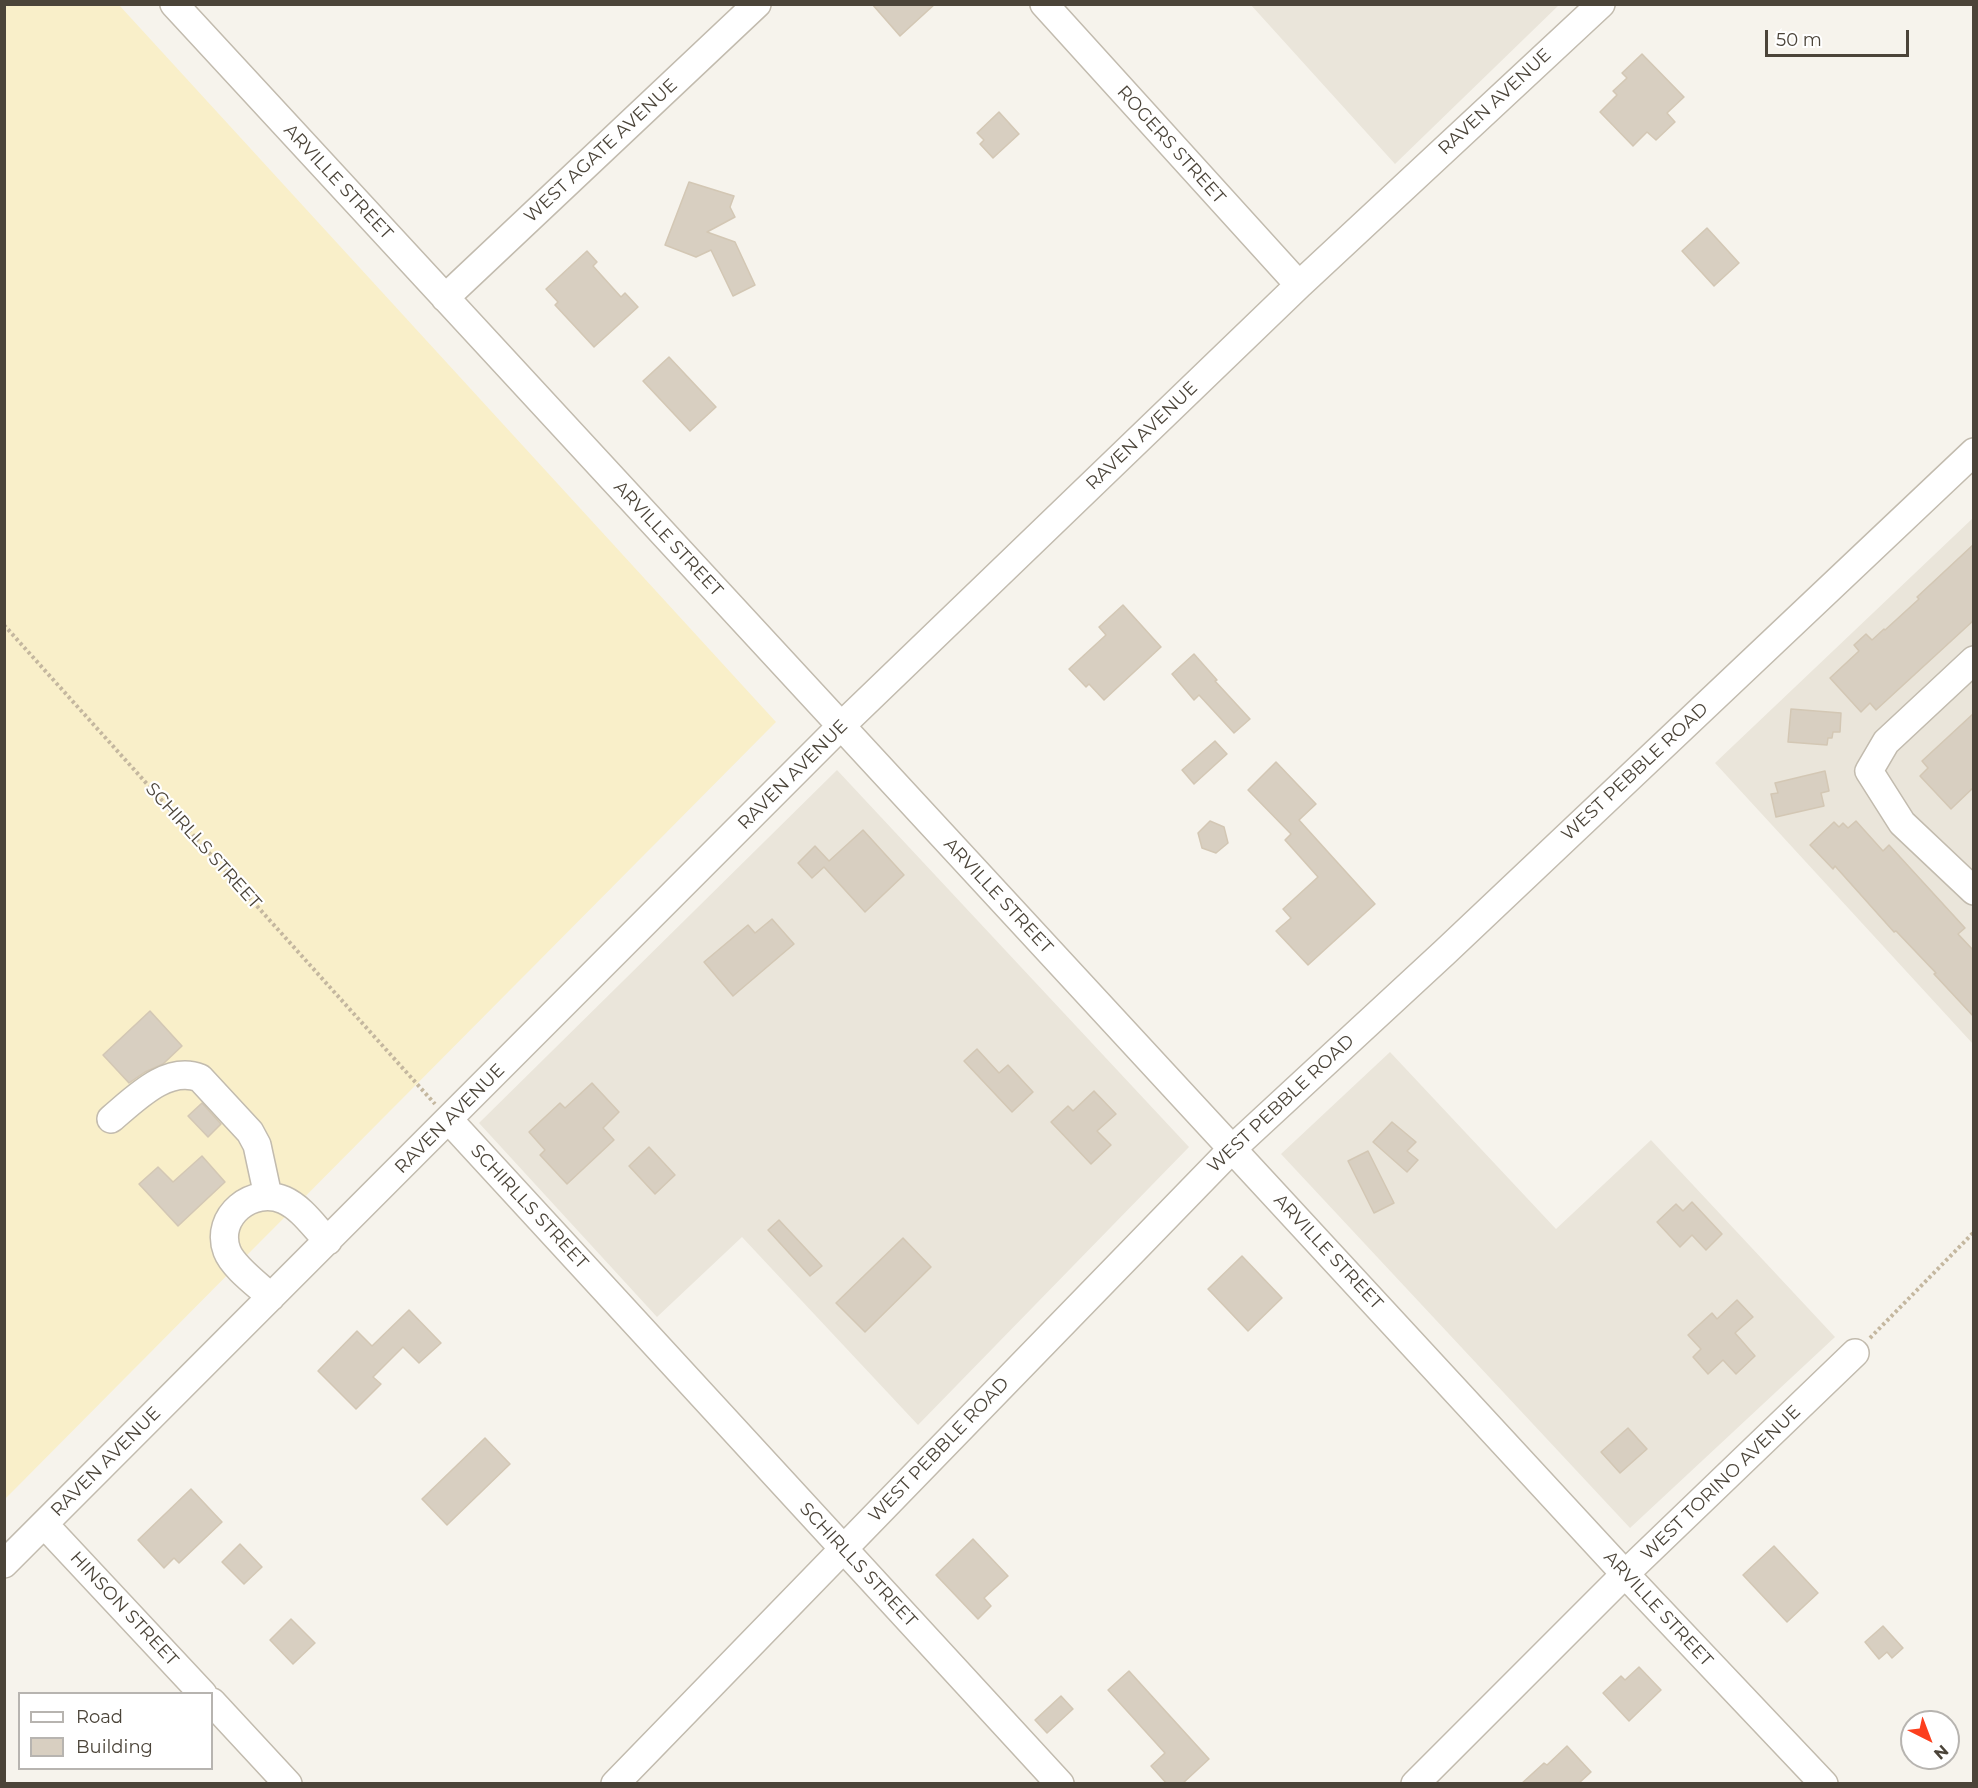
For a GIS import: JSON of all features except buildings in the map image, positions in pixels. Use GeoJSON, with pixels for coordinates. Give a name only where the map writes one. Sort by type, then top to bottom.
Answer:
{"type":"FeatureCollection","features":[{"type":"Feature","properties":{"kind":"street","name":"ARVILLE STREET"},"geometry":{"type":"LineString","coordinates":[[174,4],[1232,1149],[1824,1784]]}},
{"type":"Feature","properties":{"kind":"street","name":"WEST AGATE AVENUE"},"geometry":{"type":"LineString","coordinates":[[445,298],[757,4]]}},
{"type":"Feature","properties":{"kind":"street","name":"ROGERS STREET"},"geometry":{"type":"LineString","coordinates":[[1044,4],[1299,285]]}},
{"type":"Feature","properties":{"kind":"street","name":"RAVEN AVENUE"},"geometry":{"type":"LineString","coordinates":[[4,1564],[841,726],[1299,285],[1601,4]]}},
{"type":"Feature","properties":{"kind":"street","name":"WEST PEBBLE ROAD"},"geometry":{"type":"LineString","coordinates":[[615,1784],[1232,1149],[1454,944],[1974,452]]}},
{"type":"Feature","properties":{"kind":"street"},"geometry":{"type":"LineString","coordinates":[[1974,660],[1886,742],[1869,771],[1902,823],[1974,891]]}},
{"type":"Feature","properties":{"kind":"street"},"geometry":{"type":"LineString","coordinates":[[111,1119],[144,1091],[161,1081],[179,1075],[193,1075],[200,1078],[250,1132],[257,1145],[268,1196]]}},
{"type":"Feature","properties":{"kind":"street","name":"SCHIRLLS STREET"},"geometry":{"type":"LineString","coordinates":[[449,1120],[1060,1784]]}},
{"type":"Feature","properties":{"kind":"street"},"geometry":{"type":"LineString","coordinates":[[272,1297],[234,1262],[227,1252],[224,1240],[226,1228],[234,1212],[244,1202],[253,1198],[268,1196],[282,1199],[290,1203],[327,1241]]}},
{"type":"Feature","properties":{"kind":"street","name":"WEST TORINO AVENUE"},"geometry":{"type":"LineString","coordinates":[[1415,1784],[1626,1574],[1855,1353]]}},
{"type":"Feature","properties":{"kind":"street","name":"HINSON STREET"},"geometry":{"type":"LineString","coordinates":[[44,1524],[201,1692]]}},
{"type":"Feature","properties":{"kind":"street"},"geometry":{"type":"LineString","coordinates":[[213,1703],[288,1784]]}},
{"type":"Feature","properties":{"kind":"path","name":"SCHIRLLS STREET"},"geometry":{"type":"LineString","coordinates":[[4,625],[449,1120]]}},
{"type":"Feature","properties":{"kind":"path"},"geometry":{"type":"LineString","coordinates":[[1855,1353],[1974,1232]]}},
{"type":"Feature","properties":{"kind":"shaded area"},"geometry":{"type":"Polygon","coordinates":[[[1251,5],[1559,5],[1395,164],[1251,5]]]}},
{"type":"Feature","properties":{"kind":"shaded area"},"geometry":{"type":"Polygon","coordinates":[[[1973,518],[1973,1044],[1715,763],[1973,518]]]}},
{"type":"Feature","properties":{"kind":"shaded area"},"geometry":{"type":"Polygon","coordinates":[[[837,770],[1189,1147],[918,1425],[742,1237],[657,1317],[479,1123],[837,770]]]}},
{"type":"Feature","properties":{"kind":"shaded area"},"geometry":{"type":"Polygon","coordinates":[[[1390,1052],[1556,1229],[1651,1140],[1835,1337],[1630,1528],[1281,1154],[1390,1052]]]}},
{"type":"Feature","properties":{"kind":"sand"},"geometry":{"type":"Polygon","coordinates":[[[5,5],[119,5],[776,722],[5,1499],[5,5]]]}}]}
